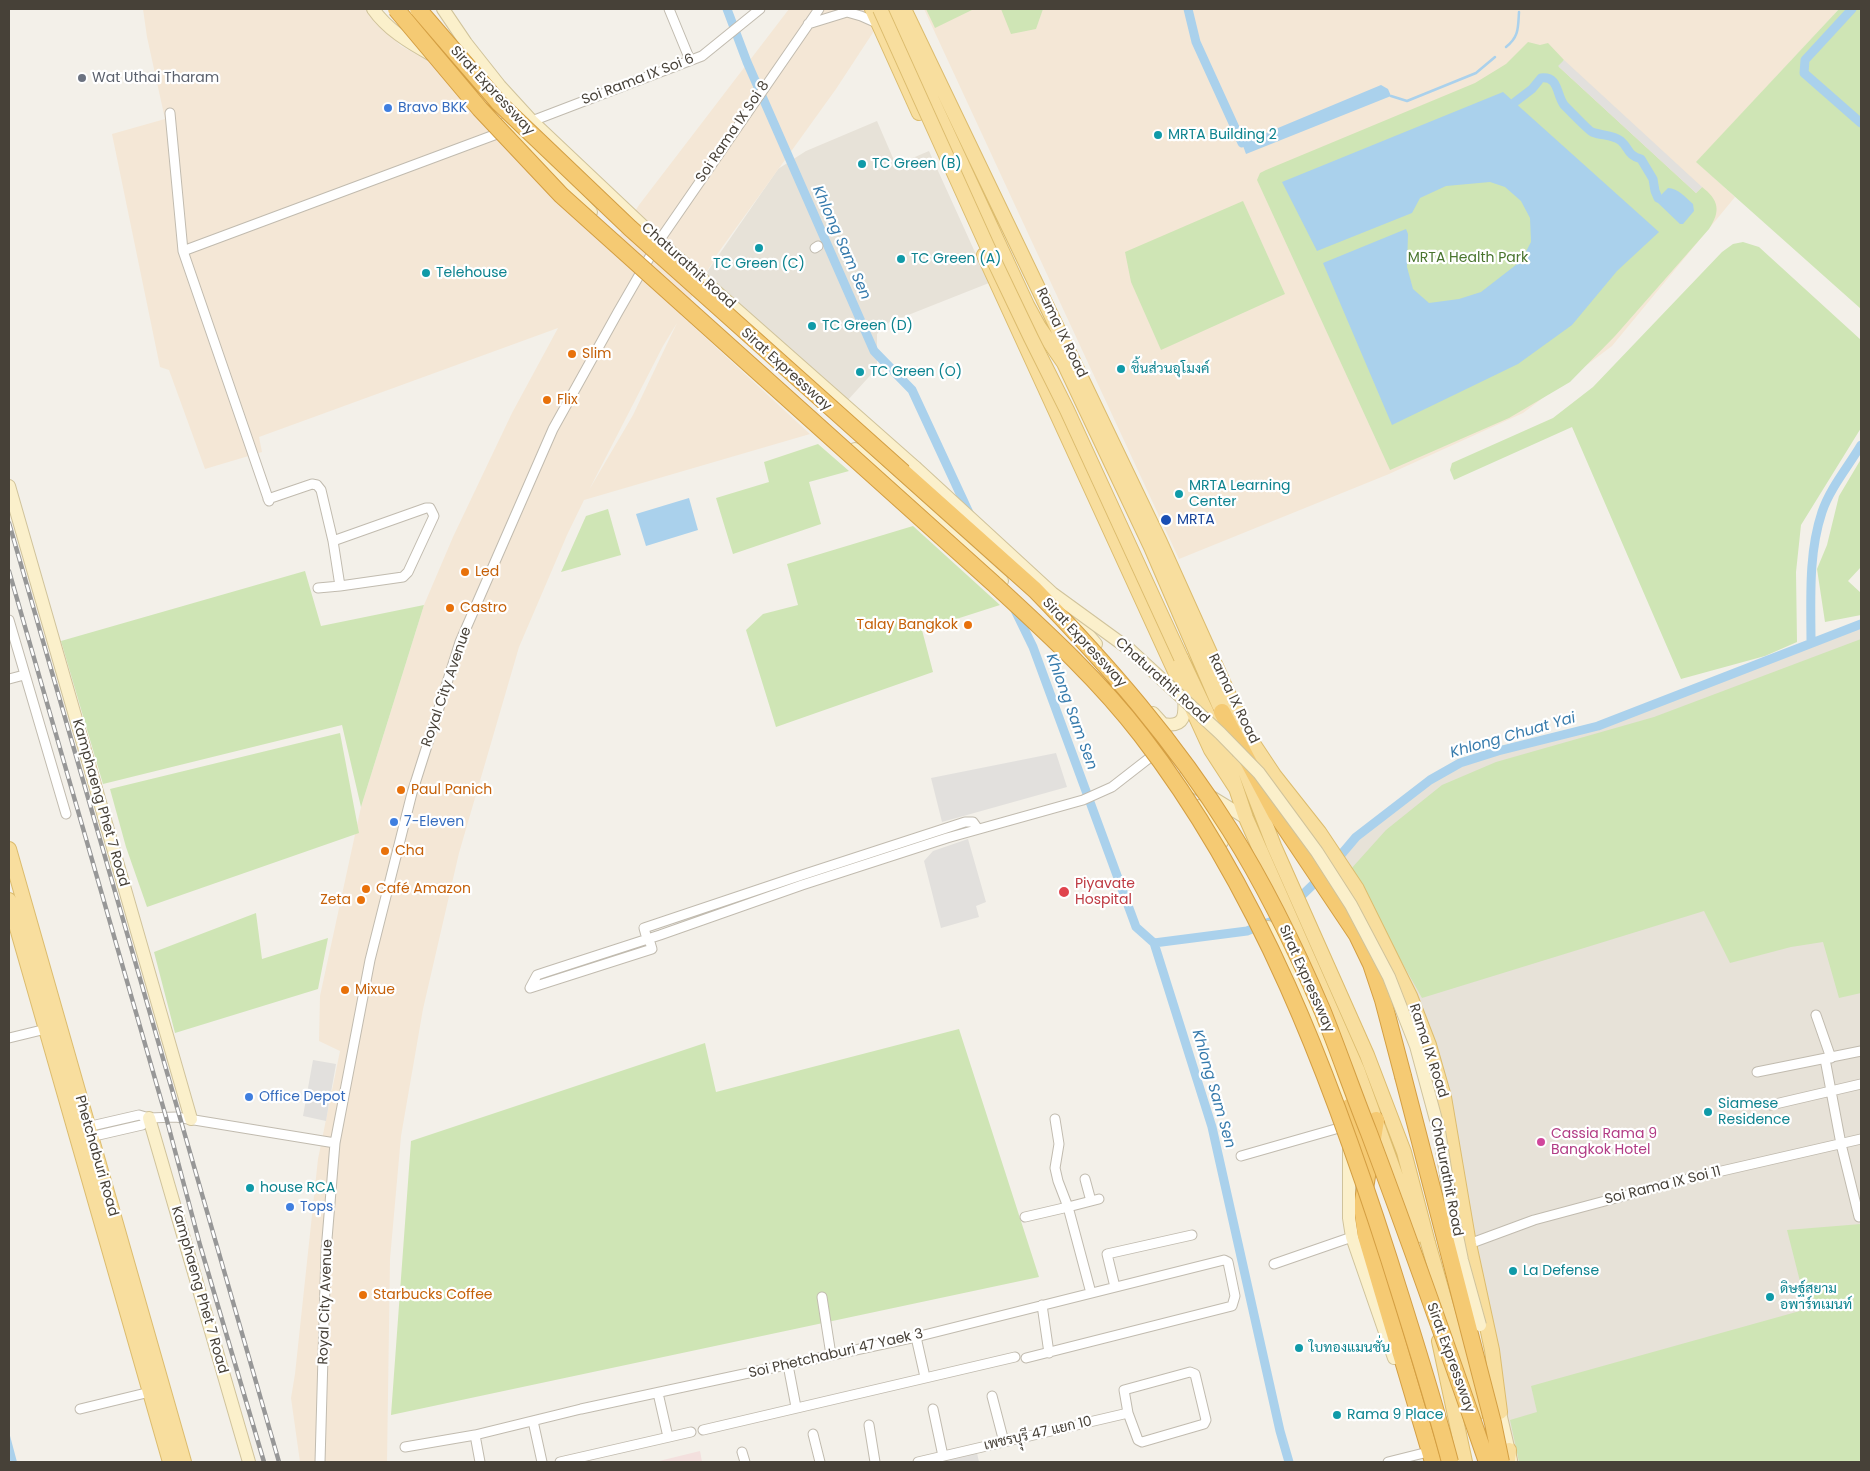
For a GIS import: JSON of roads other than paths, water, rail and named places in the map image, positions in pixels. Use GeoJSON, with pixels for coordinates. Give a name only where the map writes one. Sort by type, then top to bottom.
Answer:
{"type":"FeatureCollection","features":[{"type":"Feature","properties":{"kind":"highway","name":"Sirat Expressway"},"geometry":{"type":"LineString","coordinates":[[396,9],[480,109],[561,195],[1053,638],[1092,678],[1141,735],[1183,795],[1224,860],[1263,934],[1299,1010],[1363,1178],[1416,1345],[1450,1462]]}},
{"type":"Feature","properties":{"kind":"highway","name":"Sirat Expressway"},"geometry":{"type":"LineString","coordinates":[[418,9],[499,103],[630,228],[1035,590],[1085,642],[1169,742],[1230,830],[1262,886],[1293,946],[1323,1013],[1393,1199],[1488,1462]]}},
{"type":"Feature","properties":{"kind":"highway"},"geometry":{"type":"LineString","coordinates":[[1222,712],[1276,814],[1309,866],[1357,935],[1371,964],[1383,1000],[1493,1423],[1508,1459]]}},
{"type":"Feature","properties":{"kind":"highway"},"geometry":{"type":"LineString","coordinates":[[1349,1107],[1369,1166]]}},
{"type":"Feature","properties":{"kind":"highway"},"geometry":{"type":"LineString","coordinates":[[1376,1120],[1359,1237],[1428,1459]]}},
{"type":"Feature","properties":{"kind":"main road","name":"Chaturathit Road"},"geometry":{"type":"LineString","coordinates":[[373,9],[403,39],[443,61]]}},
{"type":"Feature","properties":{"kind":"main road","name":"Chaturathit Road"},"geometry":{"type":"LineString","coordinates":[[404,9],[443,61],[592,213],[955,537],[1064,639],[1121,702],[1161,750],[1212,825],[1299,988],[1349,1107]]}},
{"type":"Feature","properties":{"kind":"main road","name":"Chaturathit Road"},"geometry":{"type":"LineString","coordinates":[[436,9],[500,86],[532,120],[659,241],[915,467],[1052,593],[1129,648],[1220,733],[1259,773],[1312,844],[1351,905],[1389,977],[1416,1046],[1439,1131],[1454,1222],[1500,1412]]}},
{"type":"Feature","properties":{"kind":"main road","name":"Chaturathit Road"},"geometry":{"type":"LineString","coordinates":[[443,9],[466,43]]}},
{"type":"Feature","properties":{"kind":"main road","name":"Rama IX Road"},"geometry":{"type":"LineString","coordinates":[[872,9],[1015,324],[1109,523],[1211,750],[1235,787]]}},
{"type":"Feature","properties":{"kind":"main road","name":"Rama IX Road"},"geometry":{"type":"LineString","coordinates":[[880,9],[987,246],[1068,410],[1180,658],[1221,743],[1256,842],[1358,1069],[1403,1196],[1424,1266],[1465,1462]]}},
{"type":"Feature","properties":{"kind":"main road","name":"Rama IX Road"},"geometry":{"type":"LineString","coordinates":[[890,9],[1027,305],[1039,327],[1064,363],[1151,547],[1222,712],[1274,846],[1367,1055],[1404,1152],[1428,1243],[1479,1418],[1488,1462]]}},
{"type":"Feature","properties":{"kind":"main road","name":"Rama IX Road"},"geometry":{"type":"LineString","coordinates":[[904,9],[1054,319],[1183,592],[1246,732],[1274,775],[1319,832],[1357,888],[1410,996],[1429,1045],[1450,1125],[1469,1244],[1490,1341],[1508,1459]]}},
{"type":"Feature","properties":{"kind":"main road"},"geometry":{"type":"LineString","coordinates":[[992,193],[1064,363]]}},
{"type":"Feature","properties":{"kind":"main road","name":"Kamphaeng Phet 7 Road"},"geometry":{"type":"LineString","coordinates":[[9,486],[191,1119]]}},
{"type":"Feature","properties":{"kind":"main road"},"geometry":{"type":"LineString","coordinates":[[1101,506],[1109,510],[1116,509],[1126,494]]}},
{"type":"Feature","properties":{"kind":"main road"},"geometry":{"type":"LineString","coordinates":[[1109,523],[1112,516],[1117,512],[1135,513]]}},
{"type":"Feature","properties":{"kind":"main road"},"geometry":{"type":"LineString","coordinates":[[1151,547],[1183,592]]}},
{"type":"Feature","properties":{"kind":"main road"},"geometry":{"type":"LineString","coordinates":[[1052,593],[1163,724],[1167,735],[1161,750]]}},
{"type":"Feature","properties":{"kind":"main road"},"geometry":{"type":"LineString","coordinates":[[1163,724],[1174,726],[1180,722],[1185,713],[1184,691]]}},
{"type":"Feature","properties":{"kind":"main road"},"geometry":{"type":"LineString","coordinates":[[1246,732],[1276,814]]}},
{"type":"Feature","properties":{"kind":"main road"},"geometry":{"type":"LineString","coordinates":[[1182,779],[1246,818]]}},
{"type":"Feature","properties":{"kind":"main road","name":"Phetchaburi Road"},"geometry":{"type":"LineString","coordinates":[[9,849],[184,1462]]}},
{"type":"Feature","properties":{"kind":"main road","name":"Phetchaburi Road"},"geometry":{"type":"LineString","coordinates":[[9,900],[170,1462]]}},
{"type":"Feature","properties":{"kind":"main road"},"geometry":{"type":"LineString","coordinates":[[1349,1107],[1349,1218],[1359,1237]]}},
{"type":"Feature","properties":{"kind":"main road","name":"Kamphaeng Phet 7 Road"},"geometry":{"type":"LineString","coordinates":[[149,1118],[249,1462]]}},
{"type":"Feature","properties":{"kind":"main road"},"geometry":{"type":"LineString","coordinates":[[1428,1243],[1469,1244]]}},
{"type":"Feature","properties":{"kind":"main road"},"geometry":{"type":"LineString","coordinates":[[1434,1320],[1440,1326],[1445,1325],[1448,1312]]}},
{"type":"Feature","properties":{"kind":"street"},"geometry":{"type":"LineString","coordinates":[[669,9],[690,60]]}},
{"type":"Feature","properties":{"kind":"street","name":"Soi Rama IX Soi 6"},"geometry":{"type":"LineString","coordinates":[[532,120],[702,56],[760,9]]}},
{"type":"Feature","properties":{"kind":"street","name":"Soi Rama IX Soi 8"},"geometry":{"type":"LineString","coordinates":[[646,262],[819,9]]}},
{"type":"Feature","properties":{"kind":"street"},"geometry":{"type":"LineString","coordinates":[[808,24],[847,10],[879,24]]}},
{"type":"Feature","properties":{"kind":"street"},"geometry":{"type":"LineString","coordinates":[[170,113],[184,252],[268,500],[312,484],[317,485],[321,490],[334,541],[340,586]]}},
{"type":"Feature","properties":{"kind":"street"},"geometry":{"type":"LineString","coordinates":[[184,252],[510,129]]}},
{"type":"Feature","properties":{"kind":"street","name":"Royal City Avenue"},"geometry":{"type":"LineString","coordinates":[[320,1462],[326,1251],[335,1143],[370,960],[412,793],[460,642],[553,428],[646,262]]}},
{"type":"Feature","properties":{"kind":"street"},"geometry":{"type":"LineString","coordinates":[[318,588],[403,577],[408,572],[434,516],[434,512],[430,508],[426,508],[334,541]]}},
{"type":"Feature","properties":{"kind":"street"},"geometry":{"type":"LineString","coordinates":[[9,620],[66,814]]}},
{"type":"Feature","properties":{"kind":"street"},"geometry":{"type":"LineString","coordinates":[[9,679],[24,675]]}},
{"type":"Feature","properties":{"kind":"street"},"geometry":{"type":"LineString","coordinates":[[978,829],[973,822],[965,822],[644,928],[648,939],[652,950],[530,988],[537,975],[648,939],[675,930],[802,885],[915,848],[1083,800],[1121,780],[1161,750]]}},
{"type":"Feature","properties":{"kind":"street"},"geometry":{"type":"LineString","coordinates":[[912,838],[915,848]]}},
{"type":"Feature","properties":{"kind":"street"},"geometry":{"type":"LineString","coordinates":[[798,876],[802,885]]}},
{"type":"Feature","properties":{"kind":"street"},"geometry":{"type":"LineString","coordinates":[[736,897],[740,907]]}},
{"type":"Feature","properties":{"kind":"street"},"geometry":{"type":"LineString","coordinates":[[672,920],[675,930]]}},
{"type":"Feature","properties":{"kind":"street"},"geometry":{"type":"LineString","coordinates":[[1816,1015],[1828,1058],[1831,1090],[1841,1144],[1857,1194],[1859,1217]]}},
{"type":"Feature","properties":{"kind":"street"},"geometry":{"type":"LineString","coordinates":[[9,1038],[46,1029]]}},
{"type":"Feature","properties":{"kind":"street"},"geometry":{"type":"LineString","coordinates":[[1757,1072],[1861,1051]]}},
{"type":"Feature","properties":{"kind":"street"},"geometry":{"type":"LineString","coordinates":[[1771,1105],[1861,1084]]}},
{"type":"Feature","properties":{"kind":"street"},"geometry":{"type":"LineString","coordinates":[[89,1132],[139,1115],[149,1118],[176,1117],[191,1119],[335,1143]]}},
{"type":"Feature","properties":{"kind":"street"},"geometry":{"type":"LineString","coordinates":[[1055,1119],[1059,1144],[1055,1168],[1068,1207],[1091,1293]]}},
{"type":"Feature","properties":{"kind":"street"},"geometry":{"type":"LineString","coordinates":[[1241,1156],[1349,1125]]}},
{"type":"Feature","properties":{"kind":"street","name":"Soi Rama IX Soi 11"},"geometry":{"type":"LineString","coordinates":[[1469,1244],[1534,1220],[1678,1181],[1861,1139]]}},
{"type":"Feature","properties":{"kind":"street"},"geometry":{"type":"LineString","coordinates":[[1025,1218],[1095,1200],[1085,1179]]}},
{"type":"Feature","properties":{"kind":"street"},"geometry":{"type":"LineString","coordinates":[[1115,1287],[1107,1254],[1192,1235]]}},
{"type":"Feature","properties":{"kind":"street"},"geometry":{"type":"LineString","coordinates":[[1274,1264],[1359,1237]]}},
{"type":"Feature","properties":{"kind":"street","name":"Soi Phetchaburi 47 Yaek 3"},"geometry":{"type":"LineString","coordinates":[[405,1447],[475,1435],[916,1337],[1224,1260],[1228,1262],[1235,1296],[1232,1306],[1049,1353]]}},
{"type":"Feature","properties":{"kind":"street"},"geometry":{"type":"LineString","coordinates":[[822,1297],[831,1355]]}},
{"type":"Feature","properties":{"kind":"street"},"geometry":{"type":"LineString","coordinates":[[1026,1358],[1049,1353],[1042,1305]]}},
{"type":"Feature","properties":{"kind":"street"},"geometry":{"type":"LineString","coordinates":[[916,1337],[924,1377]]}},
{"type":"Feature","properties":{"kind":"street"},"geometry":{"type":"LineString","coordinates":[[703,1430],[1015,1357]]}},
{"type":"Feature","properties":{"kind":"street"},"geometry":{"type":"LineString","coordinates":[[788,1365],[796,1407]]}},
{"type":"Feature","properties":{"kind":"street"},"geometry":{"type":"LineString","coordinates":[[1193,1372],[1206,1420],[1204,1424],[1142,1442],[1135,1436],[1128,1413],[1124,1392],[1126,1388],[1193,1372]]}},
{"type":"Feature","properties":{"kind":"street"},"geometry":{"type":"LineString","coordinates":[[80,1409],[150,1392]]}},
{"type":"Feature","properties":{"kind":"street"},"geometry":{"type":"LineString","coordinates":[[658,1393],[668,1437]]}},
{"type":"Feature","properties":{"kind":"street"},"geometry":{"type":"LineString","coordinates":[[992,1396],[1004,1442]]}},
{"type":"Feature","properties":{"kind":"street"},"geometry":{"type":"LineString","coordinates":[[933,1409],[943,1456]]}},
{"type":"Feature","properties":{"kind":"street","name":"เพชรบุุรี 47 แยก 10"},"geometry":{"type":"LineString","coordinates":[[918,1462],[1128,1413]]}},
{"type":"Feature","properties":{"kind":"street"},"geometry":{"type":"LineString","coordinates":[[533,1421],[542,1462]]}},
{"type":"Feature","properties":{"kind":"street"},"geometry":{"type":"LineString","coordinates":[[869,1425],[875,1462]]}},
{"type":"Feature","properties":{"kind":"street"},"geometry":{"type":"LineString","coordinates":[[560,1462],[691,1432]]}},
{"type":"Feature","properties":{"kind":"street"},"geometry":{"type":"LineString","coordinates":[[813,1434],[820,1462]]}},
{"type":"Feature","properties":{"kind":"street"},"geometry":{"type":"LineString","coordinates":[[475,1435],[480,1462]]}},
{"type":"Feature","properties":{"kind":"street"},"geometry":{"type":"LineString","coordinates":[[742,1452],[745,1462]]}},
{"type":"Feature","properties":{"kind":"street"},"geometry":{"type":"LineString","coordinates":[[1388,1462],[1428,1459]]}},
{"type":"Feature","properties":{"kind":"water"},"geometry":{"type":"Polygon","coordinates":[[[1381,85],[1388,89],[1391,96],[1246,154],[1242,143],[1381,85]]]}},
{"type":"Feature","properties":{"kind":"water"},"geometry":{"type":"Polygon","coordinates":[[[1503,92],[1659,232],[1617,271],[1572,325],[1518,364],[1392,425],[1323,263],[1406,229],[1408,234],[1407,267],[1413,289],[1429,303],[1459,299],[1481,292],[1521,261],[1531,242],[1530,218],[1521,201],[1505,187],[1490,182],[1446,186],[1420,198],[1412,213],[1317,251],[1282,182],[1503,92]]]}},
{"type":"Feature","properties":{"kind":"water"},"geometry":{"type":"Polygon","coordinates":[[[1668,188],[1678,191],[1693,204],[1694,211],[1683,224],[1680,224],[1657,202],[1658,198],[1668,188]]]}},
{"type":"Feature","properties":{"kind":"water"},"geometry":{"type":"Polygon","coordinates":[[[689,498],[698,530],[646,546],[636,514],[689,498]]]}},
{"type":"Feature","properties":{"kind":"water"},"geometry":{"type":"Polygon","coordinates":[[[9,1432],[17,1462],[9,1462],[9,1432]]]}},
{"type":"Feature","properties":{"kind":"waterway","name":"Khlong Sam Sen"},"geometry":{"type":"LineString","coordinates":[[727,9],[747,62],[874,351],[912,390],[970,515]]}},
{"type":"Feature","properties":{"kind":"waterway"},"geometry":{"type":"LineString","coordinates":[[1188,9],[1196,42],[1242,143]]}},
{"type":"Feature","properties":{"kind":"waterway"},"geometry":{"type":"LineString","coordinates":[[1852,9],[1805,60],[1804,73],[1861,123]]}},
{"type":"Feature","properties":{"kind":"waterway"},"geometry":{"type":"LineString","coordinates":[[1506,47],[1516,36],[1519,12]]}},
{"type":"Feature","properties":{"kind":"waterway"},"geometry":{"type":"LineString","coordinates":[[1391,96],[1407,101],[1476,73],[1495,57]]}},
{"type":"Feature","properties":{"kind":"waterway"},"geometry":{"type":"LineString","coordinates":[[1515,102],[1532,89],[1541,78],[1551,80],[1564,105],[1590,131],[1618,139],[1631,154],[1641,159],[1653,179],[1658,198]]}},
{"type":"Feature","properties":{"kind":"waterway"},"geometry":{"type":"LineString","coordinates":[[1811,643],[1812,561],[1822,512],[1830,494],[1861,445]]}},
{"type":"Feature","properties":{"kind":"waterway","name":"Khlong Sam Sen"},"geometry":{"type":"LineString","coordinates":[[1014,608],[1033,647],[1136,927],[1154,943],[1212,1127],[1280,1431],[1289,1462]]}},
{"type":"Feature","properties":{"kind":"waterway","name":"Khlong Chuat Yai"},"geometry":{"type":"LineString","coordinates":[[1334,863],[1356,837],[1430,780],[1460,763],[1498,751],[1598,726],[1861,624]]}},
{"type":"Feature","properties":{"kind":"waterway","name":"Khlong Chuat Yai"},"geometry":{"type":"LineString","coordinates":[[1295,902],[1322,876]]}},
{"type":"Feature","properties":{"kind":"waterway","name":"Khlong Chuat Yai"},"geometry":{"type":"LineString","coordinates":[[1154,943],[1247,931],[1275,920],[1282,914]]}},
{"type":"Feature","properties":{"kind":"railway"},"geometry":{"type":"LineString","coordinates":[[9,523],[279,1462]]}},
{"type":"Feature","properties":{"kind":"railway"},"geometry":{"type":"LineString","coordinates":[[9,571],[166,1117],[200,1245],[264,1462]]}},
{"type":"Feature","properties":{"kind":"place","name":"Wat Uthai Tharam"},"geometry":{"type":"Point","coordinates":[82,78]}},
{"type":"Feature","properties":{"kind":"place","name":"Bravo BKK"},"geometry":{"type":"Point","coordinates":[388,108]}},
{"type":"Feature","properties":{"kind":"place","name":"MRTA Building 2"},"geometry":{"type":"Point","coordinates":[1158,135]}},
{"type":"Feature","properties":{"kind":"place","name":"TC Green (B)"},"geometry":{"type":"Point","coordinates":[862,164]}},
{"type":"Feature","properties":{"kind":"place","name":"TC Green (C)"},"geometry":{"type":"Point","coordinates":[759,248]}},
{"type":"Feature","properties":{"kind":"place","name":"TC Green (A)"},"geometry":{"type":"Point","coordinates":[901,259]}},
{"type":"Feature","properties":{"kind":"place","name":"Telehouse"},"geometry":{"type":"Point","coordinates":[426,273]}},
{"type":"Feature","properties":{"kind":"place","name":"TC Green (D)"},"geometry":{"type":"Point","coordinates":[812,326]}},
{"type":"Feature","properties":{"kind":"place","name":"Slim"},"geometry":{"type":"Point","coordinates":[572,354]}},
{"type":"Feature","properties":{"kind":"place","name":"ชิ้นส่วนอุโมงค์"},"geometry":{"type":"Point","coordinates":[1121,369]}},
{"type":"Feature","properties":{"kind":"place","name":"TC Green (O)"},"geometry":{"type":"Point","coordinates":[860,372]}},
{"type":"Feature","properties":{"kind":"place","name":"Flix"},"geometry":{"type":"Point","coordinates":[547,400]}},
{"type":"Feature","properties":{"kind":"place","name":"MRTA Learning Center"},"geometry":{"type":"Point","coordinates":[1179,494]}},
{"type":"Feature","properties":{"kind":"place","name":"MRTA"},"geometry":{"type":"Point","coordinates":[1166,520]}},
{"type":"Feature","properties":{"kind":"place","name":"Led"},"geometry":{"type":"Point","coordinates":[465,572]}},
{"type":"Feature","properties":{"kind":"place","name":"Castro"},"geometry":{"type":"Point","coordinates":[450,608]}},
{"type":"Feature","properties":{"kind":"place","name":"Talay Bangkok"},"geometry":{"type":"Point","coordinates":[968,625]}},
{"type":"Feature","properties":{"kind":"place","name":"Paul Panich"},"geometry":{"type":"Point","coordinates":[401,790]}},
{"type":"Feature","properties":{"kind":"place","name":"7-Eleven"},"geometry":{"type":"Point","coordinates":[394,822]}},
{"type":"Feature","properties":{"kind":"place","name":"Cha"},"geometry":{"type":"Point","coordinates":[385,851]}},
{"type":"Feature","properties":{"kind":"place","name":"Café Amazon"},"geometry":{"type":"Point","coordinates":[366,889]}},
{"type":"Feature","properties":{"kind":"place","name":"Piyavate Hospital"},"geometry":{"type":"Point","coordinates":[1064,892]}},
{"type":"Feature","properties":{"kind":"place","name":"Zeta"},"geometry":{"type":"Point","coordinates":[361,900]}},
{"type":"Feature","properties":{"kind":"place","name":"Mixue"},"geometry":{"type":"Point","coordinates":[345,990]}},
{"type":"Feature","properties":{"kind":"place","name":"Office Depot"},"geometry":{"type":"Point","coordinates":[249,1097]}},
{"type":"Feature","properties":{"kind":"place","name":"Siamese Residence"},"geometry":{"type":"Point","coordinates":[1708,1112]}},
{"type":"Feature","properties":{"kind":"place","name":"Cassia Rama 9 Bangkok Hotel"},"geometry":{"type":"Point","coordinates":[1541,1142]}},
{"type":"Feature","properties":{"kind":"place","name":"house RCA"},"geometry":{"type":"Point","coordinates":[250,1188]}},
{"type":"Feature","properties":{"kind":"place","name":"Tops"},"geometry":{"type":"Point","coordinates":[290,1207]}},
{"type":"Feature","properties":{"kind":"place","name":"La Defense"},"geometry":{"type":"Point","coordinates":[1513,1271]}},
{"type":"Feature","properties":{"kind":"place","name":"Starbucks Coffee"},"geometry":{"type":"Point","coordinates":[363,1295]}},
{"type":"Feature","properties":{"kind":"place","name":"ดิษฐ์สยาม อพาร์ทเมนท์"},"geometry":{"type":"Point","coordinates":[1770,1297]}},
{"type":"Feature","properties":{"kind":"place","name":"ใบทองแมนชั่น"},"geometry":{"type":"Point","coordinates":[1299,1348]}},
{"type":"Feature","properties":{"kind":"place","name":"Rama 9 Place"},"geometry":{"type":"Point","coordinates":[1337,1415]}},
{"type":"Feature","properties":{"kind":"park label","name":"MRTA Health Park"},"geometry":{"type":"Point","coordinates":[1468,258]}}]}
